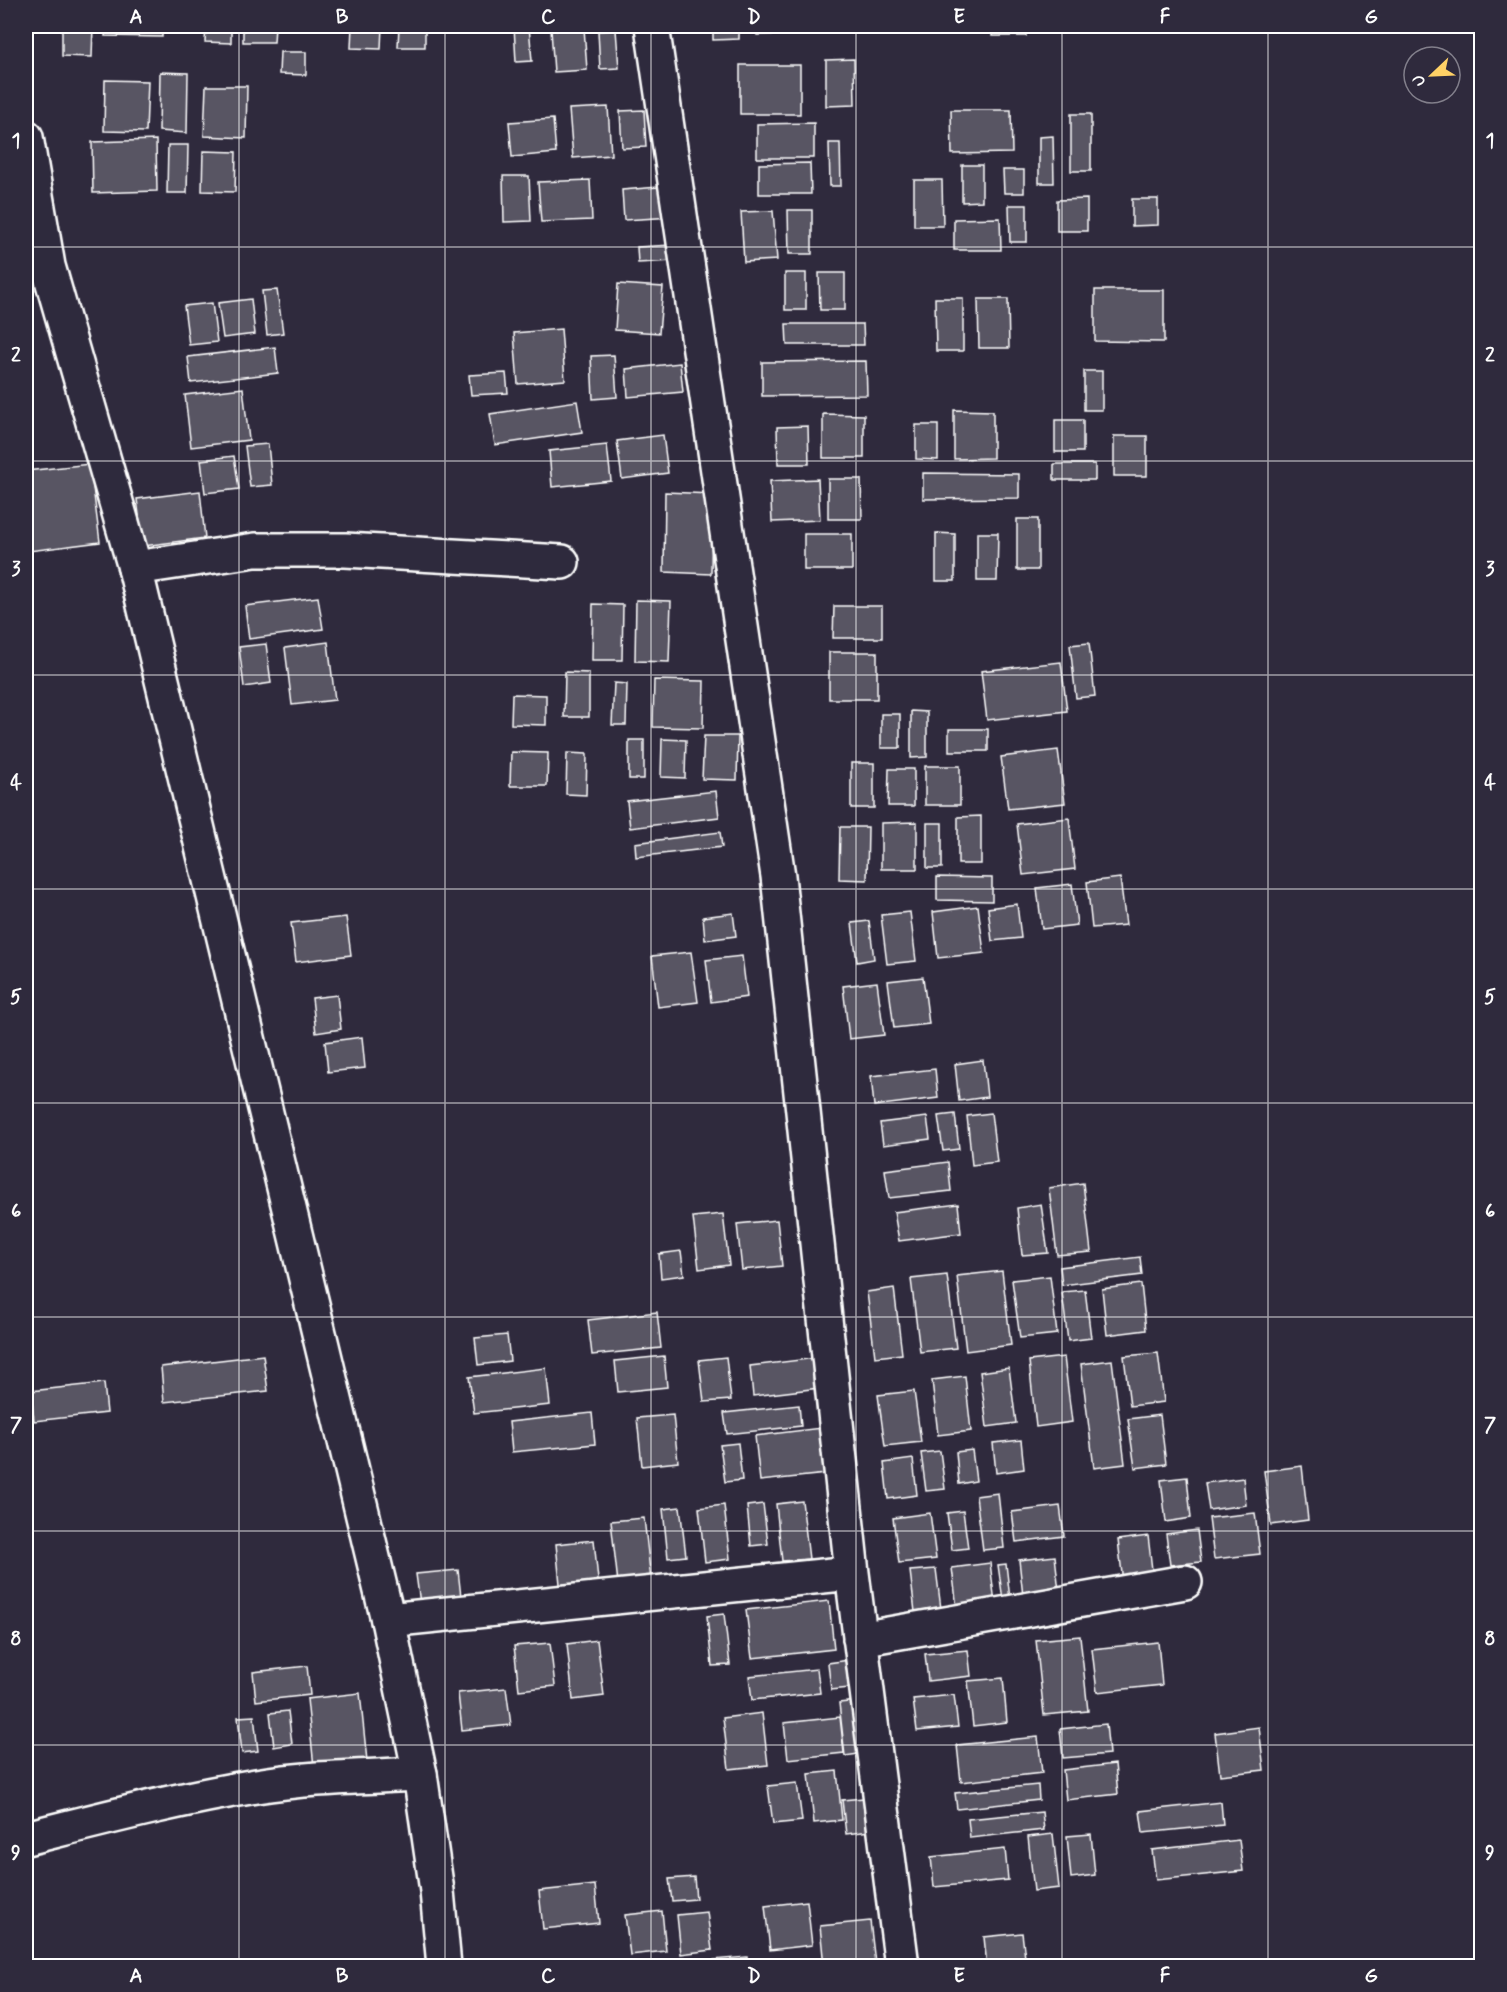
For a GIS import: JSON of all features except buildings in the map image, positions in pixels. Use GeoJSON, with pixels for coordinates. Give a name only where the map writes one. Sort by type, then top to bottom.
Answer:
{"type":"FeatureCollection","features":[{"type":"Feature","properties":{"kind":"street"},"geometry":{"type":"LineString","coordinates":[[652,26],[778,876],[852,1573],[902,1966]]}},
{"type":"Feature","properties":{"kind":"street"},"geometry":{"type":"LineString","coordinates":[[26,137],[48,266],[135,568],[388,1620],[420,1774],[437,1891],[444,1966]]}},
{"type":"Feature","properties":{"kind":"street"},"geometry":{"type":"LineString","coordinates":[[135,568],[255,550],[345,550],[562,562]]}},
{"type":"Feature","properties":{"kind":"street"},"geometry":{"type":"LineString","coordinates":[[388,1620],[852,1573]]}},
{"type":"Feature","properties":{"kind":"street"},"geometry":{"type":"LineString","coordinates":[[860,1639],[1185,1582]]}},
{"type":"Feature","properties":{"kind":"street"},"geometry":{"type":"LineString","coordinates":[[26,1838],[187,1798],[259,1785],[420,1774]]}}]}
